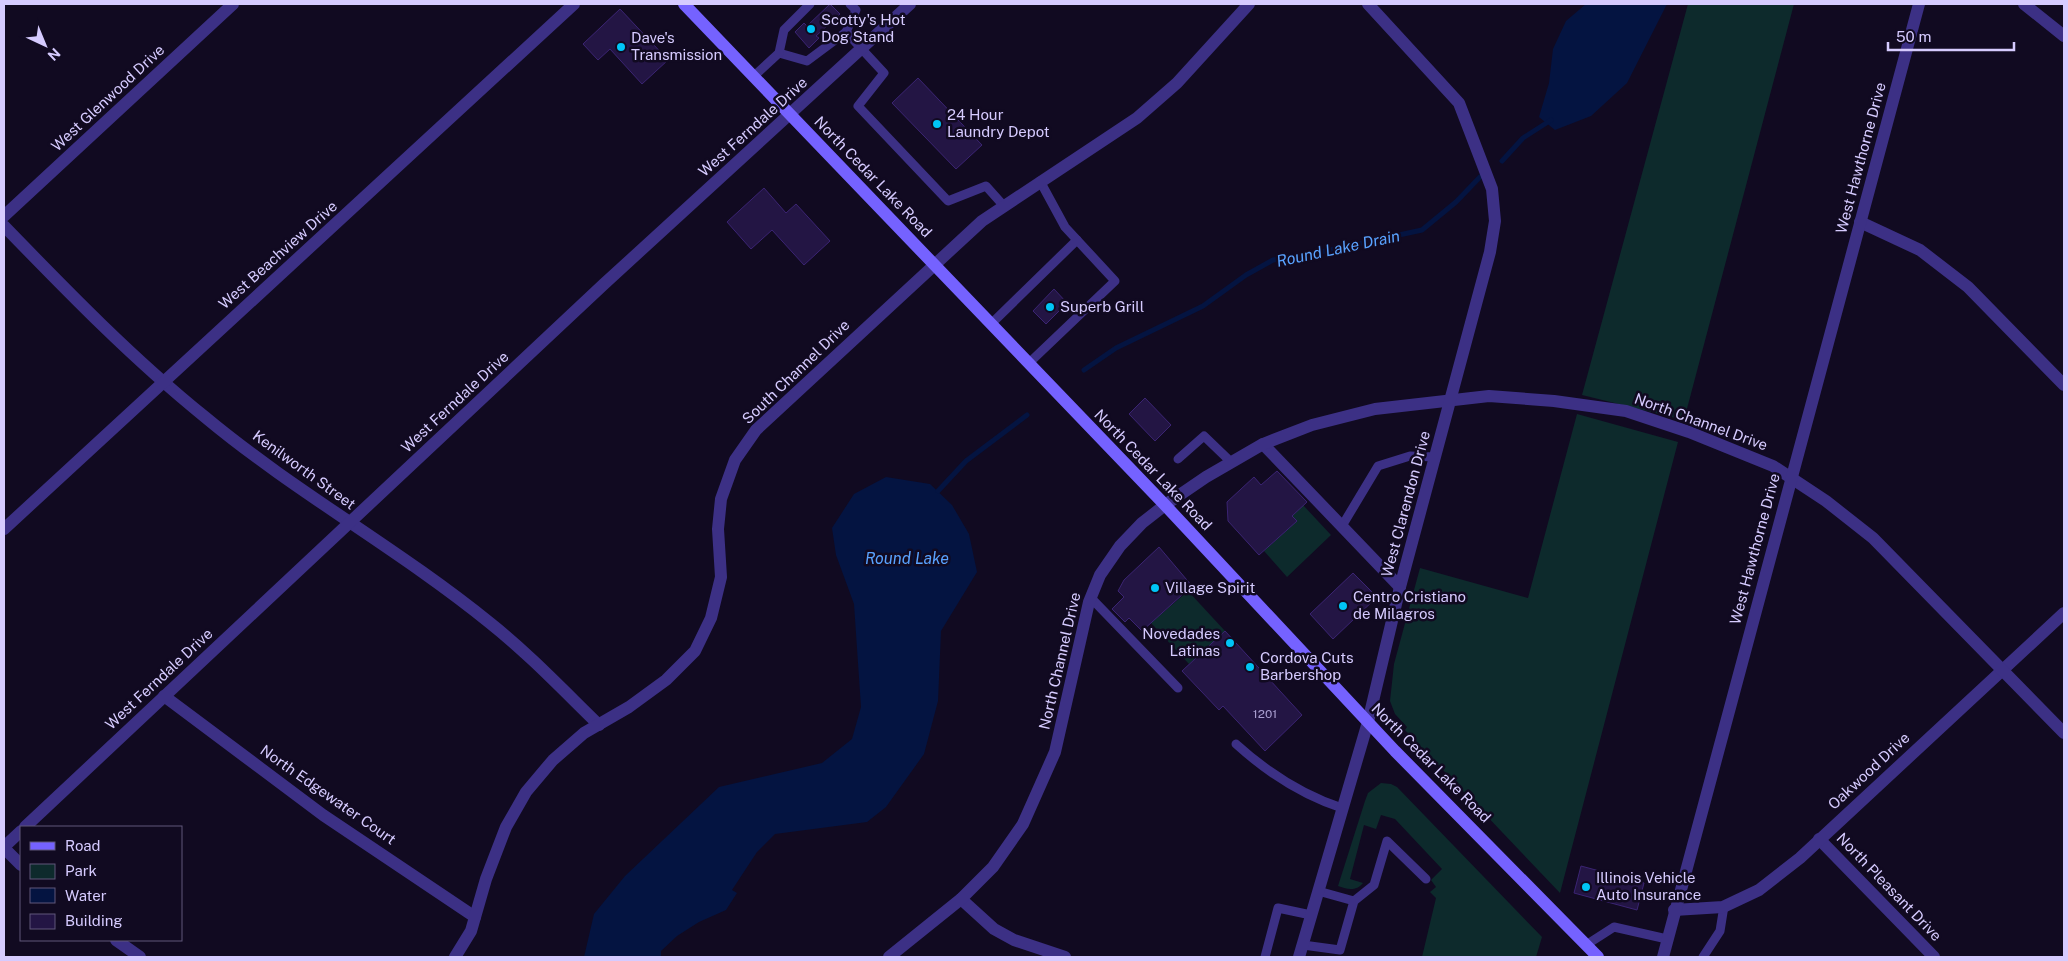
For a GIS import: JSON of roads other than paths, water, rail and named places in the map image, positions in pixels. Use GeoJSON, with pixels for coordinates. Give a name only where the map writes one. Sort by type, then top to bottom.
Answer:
{"type":"FeatureCollection","features":[{"type":"Feature","properties":{"kind":"main road","name":"North Cedar Lake Road"},"geometry":{"type":"LineString","coordinates":[[684,4],[1165,505],[1368,722],[1598,957]]}},
{"type":"Feature","properties":{"kind":"street","name":"West Glenwood Drive"},"geometry":{"type":"LineString","coordinates":[[4,216],[233,4]]}},
{"type":"Feature","properties":{"kind":"street","name":"West Beachview Drive"},"geometry":{"type":"LineString","coordinates":[[4,529],[574,4]]}},
{"type":"Feature","properties":{"kind":"street","name":"West Ferndale Drive"},"geometry":{"type":"LineString","coordinates":[[26,826],[604,284],[791,115],[910,4]]}},
{"type":"Feature","properties":{"kind":"street","name":"South Channel Drive"},"geometry":{"type":"LineString","coordinates":[[455,957],[471,931],[486,879],[506,828],[526,792],[553,760],[584,733],[629,707],[666,680],[695,651],[711,618],[721,577],[718,529],[722,499],[734,460],[756,430],[934,264],[1004,205],[1137,118],[1178,83],[1248,4]]}},
{"type":"Feature","properties":{"kind":"street","name":"West Clarendon Drive"},"geometry":{"type":"LineString","coordinates":[[1301,951],[1368,722],[1400,587],[1490,252],[1495,221],[1492,188],[1459,103],[1368,4]]}},
{"type":"Feature","properties":{"kind":"street","name":"West Hawthorne Drive"},"geometry":{"type":"LineString","coordinates":[[1663,957],[1674,910],[1919,4]]}},
{"type":"Feature","properties":{"kind":"street"},"geometry":{"type":"LineString","coordinates":[[2024,4],[2064,36]]}},
{"type":"Feature","properties":{"kind":"street"},"geometry":{"type":"LineString","coordinates":[[1860,222],[1920,250],[1968,287],[2064,386]]}},
{"type":"Feature","properties":{"kind":"street","name":"Kenilworth Street"},"geometry":{"type":"LineString","coordinates":[[4,226],[67,291],[205,418],[489,622],[527,654],[599,725]]}},
{"type":"Feature","properties":{"kind":"street","name":"North Channel Drive"},"geometry":{"type":"LineString","coordinates":[[889,957],[961,899],[993,867],[1023,824],[1042,787],[1055,752],[1091,598],[1100,575],[1120,546],[1142,523],[1165,505],[1231,462],[1263,444],[1312,425],[1375,408],[1488,396],[1554,401],[1626,411],[1689,432],[1773,466],[1826,501],[1873,538],[2064,733]]}},
{"type":"Feature","properties":{"kind":"street"},"geometry":{"type":"LineString","coordinates":[[1263,444],[1400,587]]}},
{"type":"Feature","properties":{"kind":"street","name":"Oakwood Drive"},"geometry":{"type":"LineString","coordinates":[[1674,910],[1724,906],[1759,890],[1819,839],[2064,613]]}},
{"type":"Feature","properties":{"kind":"street","name":"North Edgewater Court"},"geometry":{"type":"LineString","coordinates":[[164,696],[323,815],[475,917]]}},
{"type":"Feature","properties":{"kind":"street"},"geometry":{"type":"LineString","coordinates":[[20,832],[4,847],[20,864]]}},
{"type":"Feature","properties":{"kind":"street","name":"North Pleasant Drive"},"geometry":{"type":"LineString","coordinates":[[1819,839],[1934,957]]}},
{"type":"Feature","properties":{"kind":"street"},"geometry":{"type":"LineString","coordinates":[[961,899],[994,929],[1014,940],[1065,957]]}},
{"type":"Feature","properties":{"kind":"street"},"geometry":{"type":"LineString","coordinates":[[117,941],[140,957]]}},
{"type":"Feature","properties":{"kind":"lane"},"geometry":{"type":"LineString","coordinates":[[754,76],[779,54],[784,30],[810,4]]}},
{"type":"Feature","properties":{"kind":"lane"},"geometry":{"type":"LineString","coordinates":[[779,54],[807,61],[846,32],[856,10],[850,4]]}},
{"type":"Feature","properties":{"kind":"lane"},"geometry":{"type":"LineString","coordinates":[[846,32],[884,73],[858,106],[948,201],[986,186],[1004,205]]}},
{"type":"Feature","properties":{"kind":"lane"},"geometry":{"type":"LineString","coordinates":[[1029,363],[1115,281],[1065,227],[1040,181]]}},
{"type":"Feature","properties":{"kind":"lane"},"geometry":{"type":"LineString","coordinates":[[991,324],[1077,240]]}},
{"type":"Feature","properties":{"kind":"lane"},"geometry":{"type":"LineString","coordinates":[[1178,459],[1204,436],[1231,462]]}},
{"type":"Feature","properties":{"kind":"lane"},"geometry":{"type":"LineString","coordinates":[[1342,526],[1378,466],[1410,456],[1435,457]]}},
{"type":"Feature","properties":{"kind":"lane"},"geometry":{"type":"LineString","coordinates":[[1091,598],[1178,688]]}},
{"type":"Feature","properties":{"kind":"lane"},"geometry":{"type":"LineString","coordinates":[[1236,744],[1258,764],[1317,800],[1342,808]]}},
{"type":"Feature","properties":{"kind":"lane"},"geometry":{"type":"LineString","coordinates":[[1301,951],[1340,950],[1354,901],[1374,885],[1387,841],[1426,880]]}},
{"type":"Feature","properties":{"kind":"lane"},"geometry":{"type":"LineString","coordinates":[[1318,891],[1354,901]]}},
{"type":"Feature","properties":{"kind":"lane"},"geometry":{"type":"LineString","coordinates":[[1703,957],[1720,930],[1724,906]]}},
{"type":"Feature","properties":{"kind":"lane"},"geometry":{"type":"LineString","coordinates":[[1265,957],[1278,908],[1311,915]]}},
{"type":"Feature","properties":{"kind":"lane"},"geometry":{"type":"LineString","coordinates":[[1586,945],[1614,927],[1667,939]]}},
{"type":"Feature","properties":{"kind":"water"},"geometry":{"type":"Polygon","coordinates":[[[1586,4],[1667,4],[1627,83],[1591,116],[1555,130],[1539,117],[1549,83],[1553,49],[1566,21],[1586,4]]]}},
{"type":"Feature","properties":{"kind":"water","name":"Round Lake"},"geometry":{"type":"Polygon","coordinates":[[[886,477],[930,484],[952,505],[969,534],[977,572],[941,631],[938,701],[924,754],[886,807],[867,822],[775,834],[757,852],[732,890],[737,893],[726,910],[699,922],[677,936],[661,951],[661,957],[584,957],[594,914],[625,876],[719,787],[822,763],[852,739],[861,707],[854,604],[836,555],[832,528],[854,494],[886,477]]]}},
{"type":"Feature","properties":{"kind":"waterway","name":"Round Lake Drain"},"geometry":{"type":"LineString","coordinates":[[1502,161],[1523,138],[1551,120]]}},
{"type":"Feature","properties":{"kind":"waterway","name":"Round Lake Drain"},"geometry":{"type":"LineString","coordinates":[[1084,370],[1116,348],[1203,306],[1246,275],[1273,260],[1307,255],[1422,230],[1456,202],[1480,177]]}},
{"type":"Feature","properties":{"kind":"waterway","name":"Round Lake Drain"},"geometry":{"type":"LineString","coordinates":[[938,491],[966,461],[1027,415]]}},
{"type":"Feature","properties":{"kind":"place","name":"Scotty's Hot Dog Stand"},"geometry":{"type":"Point","coordinates":[811,29]}},
{"type":"Feature","properties":{"kind":"place","name":"Dave's Transmission"},"geometry":{"type":"Point","coordinates":[621,47]}},
{"type":"Feature","properties":{"kind":"place","name":"24 Hour Laundry Depot"},"geometry":{"type":"Point","coordinates":[937,124]}},
{"type":"Feature","properties":{"kind":"place","name":"Superb Grill"},"geometry":{"type":"Point","coordinates":[1050,307]}},
{"type":"Feature","properties":{"kind":"place","name":"Village Spirit"},"geometry":{"type":"Point","coordinates":[1155,588]}},
{"type":"Feature","properties":{"kind":"place","name":"Centro Cristiano de Milagros"},"geometry":{"type":"Point","coordinates":[1343,606]}},
{"type":"Feature","properties":{"kind":"place","name":"Novedades Latinas"},"geometry":{"type":"Point","coordinates":[1230,643]}},
{"type":"Feature","properties":{"kind":"place","name":"Cordova Cuts Barbershop"},"geometry":{"type":"Point","coordinates":[1250,667]}},
{"type":"Feature","properties":{"kind":"place","name":"Illinois Vehicle Auto Insurance"},"geometry":{"type":"Point","coordinates":[1586,887]}}]}
